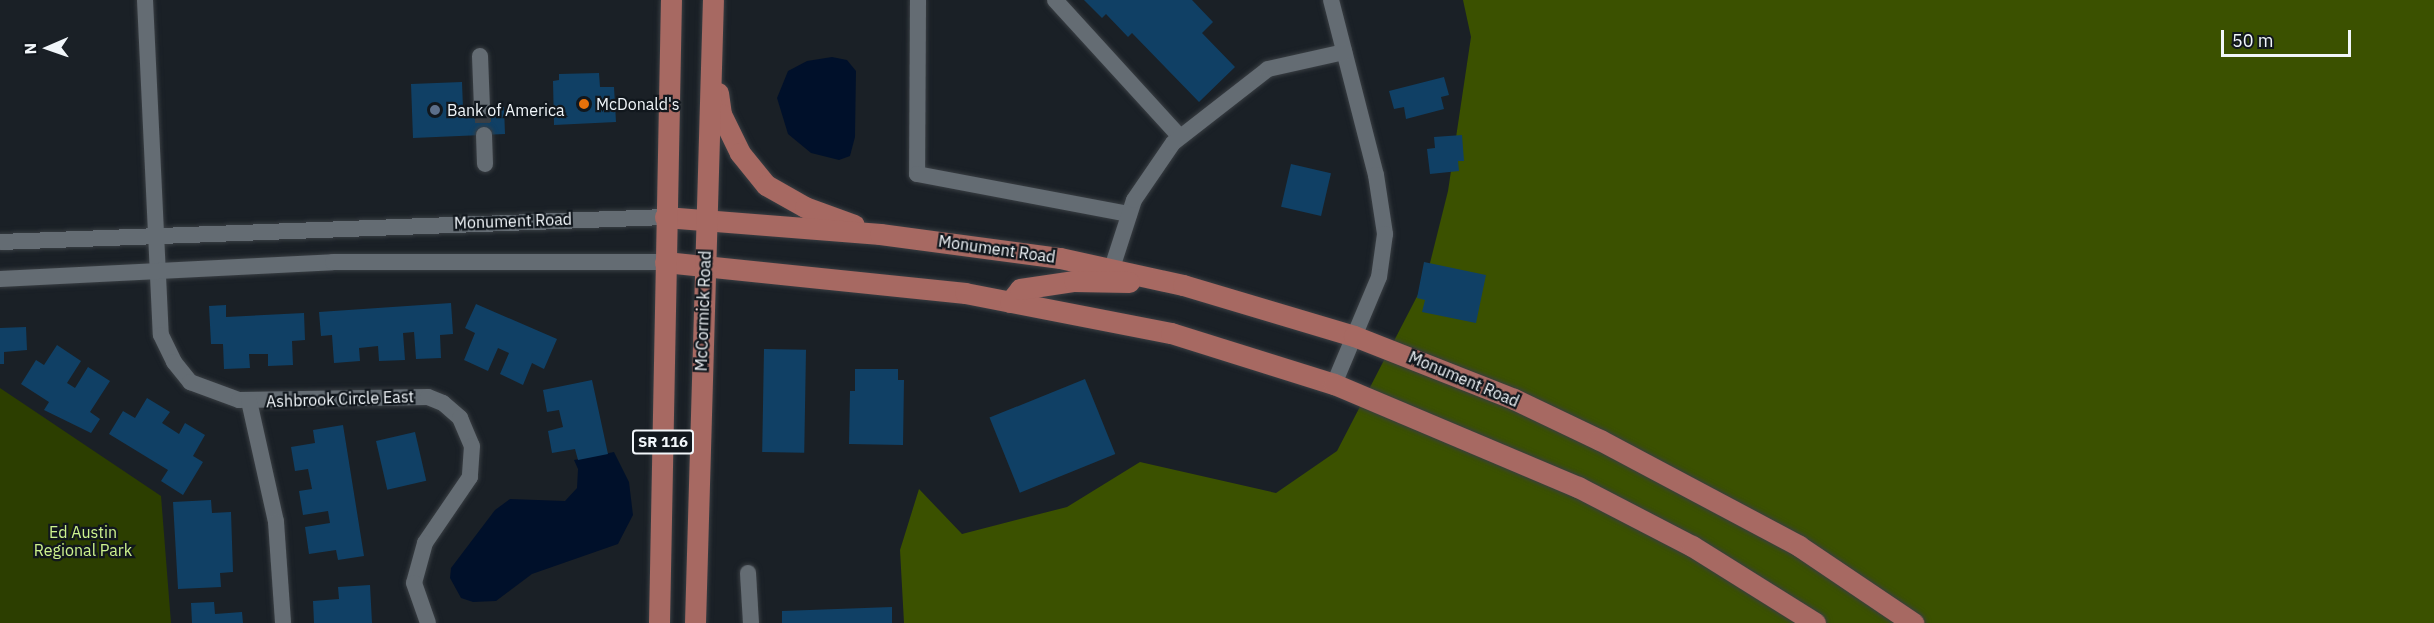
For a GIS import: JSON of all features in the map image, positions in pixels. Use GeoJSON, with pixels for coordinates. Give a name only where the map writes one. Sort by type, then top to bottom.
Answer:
{"type":"FeatureCollection","features":[{"type":"Feature","properties":{"kind":"main road","name":"SR 116"},"geometry":{"type":"LineString","coordinates":[[659,623],[665,217],[671,0]]}},
{"type":"Feature","properties":{"kind":"main road","name":"McCormick Road"},"geometry":{"type":"LineString","coordinates":[[695,623],[713,0]]}},
{"type":"Feature","properties":{"kind":"main road"},"geometry":{"type":"LineString","coordinates":[[711,59],[721,114],[740,153],[766,185],[805,207],[880,234]]}},
{"type":"Feature","properties":{"kind":"main road","name":"Monument Road"},"geometry":{"type":"LineString","coordinates":[[665,217],[880,234],[1009,249],[1112,268],[1183,285],[1354,336],[1493,390],[1600,440],[1799,546],[1913,623]]}},
{"type":"Feature","properties":{"kind":"main road"},"geometry":{"type":"LineString","coordinates":[[665,262],[920,286],[1010,302],[1171,333],[1335,384],[1578,487],[1692,546],[1815,623]]}},
{"type":"Feature","properties":{"kind":"main road"},"geometry":{"type":"LineString","coordinates":[[1010,302],[1020,289],[1074,281],[1183,285]]}},
{"type":"Feature","properties":{"kind":"street","name":"Ashbrook Circle East"},"geometry":{"type":"LineString","coordinates":[[145,0],[161,335],[174,362],[190,382],[249,401],[428,397],[443,402],[460,418],[472,446],[470,477],[425,543],[414,583],[428,623]]}},
{"type":"Feature","properties":{"kind":"street"},"geometry":{"type":"LineString","coordinates":[[918,0],[916,174],[1129,214]]}},
{"type":"Feature","properties":{"kind":"street"},"geometry":{"type":"LineString","coordinates":[[1055,0],[1180,137]]}},
{"type":"Feature","properties":{"kind":"street"},"geometry":{"type":"LineString","coordinates":[[1331,0],[1376,175],[1386,234],[1379,277],[1335,384]]}},
{"type":"Feature","properties":{"kind":"street"},"geometry":{"type":"LineString","coordinates":[[1112,268],[1134,200],[1180,137],[1268,69],[1344,52]]}},
{"type":"Feature","properties":{"kind":"street"},"geometry":{"type":"LineString","coordinates":[[480,56],[482,107]]}},
{"type":"Feature","properties":{"kind":"street"},"geometry":{"type":"LineString","coordinates":[[484,135],[485,164]]}},
{"type":"Feature","properties":{"kind":"street","name":"Monument Road"},"geometry":{"type":"LineString","coordinates":[[0,242],[665,217]]}},
{"type":"Feature","properties":{"kind":"street"},"geometry":{"type":"LineString","coordinates":[[0,279],[333,262],[665,262]]}},
{"type":"Feature","properties":{"kind":"street"},"geometry":{"type":"LineString","coordinates":[[249,401],[276,522],[283,623]]}},
{"type":"Feature","properties":{"kind":"street"},"geometry":{"type":"LineString","coordinates":[[748,573],[750,623]]}},
{"type":"Feature","properties":{"kind":"green space"},"geometry":{"type":"Polygon","coordinates":[[[1463,0],[2434,0],[2434,623],[904,623],[900,550],[919,489],[962,534],[1067,507],[1140,462],[1276,493],[1337,451],[1426,279],[1448,191],[1471,37],[1463,0]]]}},
{"type":"Feature","properties":{"kind":"green space","name":"Ed Austin Regional Park"},"geometry":{"type":"Polygon","coordinates":[[[0,388],[161,496],[171,623],[0,623],[0,388]]]}},
{"type":"Feature","properties":{"kind":"water"},"geometry":{"type":"Polygon","coordinates":[[[832,57],[847,60],[856,71],[855,137],[850,156],[839,160],[811,153],[788,134],[777,98],[788,71],[807,61],[832,57]]]}},
{"type":"Feature","properties":{"kind":"water"},"geometry":{"type":"Polygon","coordinates":[[[614,452],[629,482],[633,515],[618,544],[532,574],[496,601],[473,602],[461,598],[450,578],[451,568],[495,510],[510,499],[565,501],[577,488],[578,469],[574,460],[614,452]]]}},
{"type":"Feature","properties":{"kind":"building"},"geometry":{"type":"Polygon","coordinates":[[[1084,0],[1192,0],[1213,22],[1202,33],[1235,67],[1199,102],[1132,33],[1128,37],[1106,14],[1102,18],[1084,0]]]}},
{"type":"Feature","properties":{"kind":"building","name":"McDonald's"},"geometry":{"type":"Polygon","coordinates":[[[599,73],[600,87],[614,87],[616,122],[554,125],[553,81],[559,80],[559,74],[599,73]]]}},
{"type":"Feature","properties":{"kind":"building"},"geometry":{"type":"Polygon","coordinates":[[[1444,77],[1449,95],[1441,97],[1444,109],[1406,119],[1404,107],[1394,109],[1389,91],[1444,77]]]}},
{"type":"Feature","properties":{"kind":"building"},"geometry":{"type":"Polygon","coordinates":[[[462,82],[463,108],[504,107],[505,134],[413,138],[411,84],[462,82]]]}},
{"type":"Feature","properties":{"kind":"building"},"geometry":{"type":"Polygon","coordinates":[[[1462,135],[1464,161],[1458,161],[1459,171],[1430,174],[1427,149],[1435,148],[1434,137],[1462,135]]]}},
{"type":"Feature","properties":{"kind":"building"},"geometry":{"type":"Polygon","coordinates":[[[1291,164],[1331,173],[1321,216],[1281,207],[1291,164]]]}},
{"type":"Feature","properties":{"kind":"building"},"geometry":{"type":"Polygon","coordinates":[[[1424,262],[1486,275],[1476,323],[1422,312],[1425,300],[1417,298],[1424,262]]]}},
{"type":"Feature","properties":{"kind":"building"},"geometry":{"type":"Polygon","coordinates":[[[451,303],[453,334],[440,335],[441,358],[416,359],[414,332],[403,333],[405,360],[379,361],[378,346],[359,348],[360,361],[334,363],[332,335],[321,336],[319,312],[451,303]]]}},
{"type":"Feature","properties":{"kind":"building"},"geometry":{"type":"Polygon","coordinates":[[[476,304],[557,339],[544,369],[532,363],[523,385],[500,374],[509,353],[498,348],[488,371],[464,360],[475,333],[465,328],[476,304]]]}},
{"type":"Feature","properties":{"kind":"building"},"geometry":{"type":"Polygon","coordinates":[[[226,305],[226,317],[304,313],[305,340],[292,341],[293,365],[268,366],[268,354],[249,354],[250,368],[224,369],[223,344],[211,344],[209,306],[226,305]]]}},
{"type":"Feature","properties":{"kind":"building"},"geometry":{"type":"Polygon","coordinates":[[[26,327],[27,350],[4,352],[4,364],[0,364],[0,328],[26,327]]]}},
{"type":"Feature","properties":{"kind":"building"},"geometry":{"type":"Polygon","coordinates":[[[57,345],[81,361],[67,383],[75,388],[88,367],[110,381],[90,412],[100,419],[91,433],[44,410],[49,402],[21,384],[36,360],[44,365],[57,345]]]}},
{"type":"Feature","properties":{"kind":"building"},"geometry":{"type":"Polygon","coordinates":[[[764,349],[806,350],[804,453],[762,452],[764,349]]]}},
{"type":"Feature","properties":{"kind":"building"},"geometry":{"type":"Polygon","coordinates":[[[855,369],[898,369],[898,380],[904,380],[903,445],[849,444],[850,391],[855,391],[855,369]]]}},
{"type":"Feature","properties":{"kind":"building"},"geometry":{"type":"Polygon","coordinates":[[[1085,379],[1115,454],[1020,493],[990,418],[1085,379]]]}},
{"type":"Feature","properties":{"kind":"building"},"geometry":{"type":"Polygon","coordinates":[[[592,380],[608,454],[578,460],[575,449],[552,453],[548,431],[563,427],[559,410],[547,412],[543,390],[592,380]]]}},
{"type":"Feature","properties":{"kind":"building"},"geometry":{"type":"Polygon","coordinates":[[[147,398],[170,412],[162,423],[179,434],[185,423],[205,435],[193,456],[203,462],[183,495],[161,481],[168,470],[109,434],[123,411],[135,418],[147,398]]]}},
{"type":"Feature","properties":{"kind":"building"},"geometry":{"type":"Polygon","coordinates":[[[343,425],[364,556],[338,560],[336,550],[309,554],[305,527],[330,523],[328,511],[303,515],[299,491],[312,489],[308,469],[295,471],[291,447],[315,443],[313,430],[343,425]]]}},
{"type":"Feature","properties":{"kind":"building"},"geometry":{"type":"Polygon","coordinates":[[[415,432],[426,481],[387,490],[376,441],[415,432]]]}},
{"type":"Feature","properties":{"kind":"building"},"geometry":{"type":"Polygon","coordinates":[[[211,500],[212,513],[231,512],[233,572],[220,573],[221,587],[178,589],[173,502],[211,500]]]}},
{"type":"Feature","properties":{"kind":"building"},"geometry":{"type":"Polygon","coordinates":[[[370,585],[372,623],[314,623],[313,601],[339,599],[338,587],[370,585]]]}},
{"type":"Feature","properties":{"kind":"building"},"geometry":{"type":"Polygon","coordinates":[[[214,602],[215,614],[242,612],[243,623],[192,623],[191,603],[214,602]]]}},
{"type":"Feature","properties":{"kind":"building"},"geometry":{"type":"Polygon","coordinates":[[[892,607],[892,623],[782,623],[782,611],[892,607]]]}},
{"type":"Feature","properties":{"kind":"tunnel"},"geometry":{"type":"LineString","coordinates":[[482,107],[484,135]]}},
{"type":"Feature","properties":{"kind":"place","name":"McDonald's"},"geometry":{"type":"Point","coordinates":[584,104]}},
{"type":"Feature","properties":{"kind":"place","name":"Bank of America"},"geometry":{"type":"Point","coordinates":[435,110]}}]}
